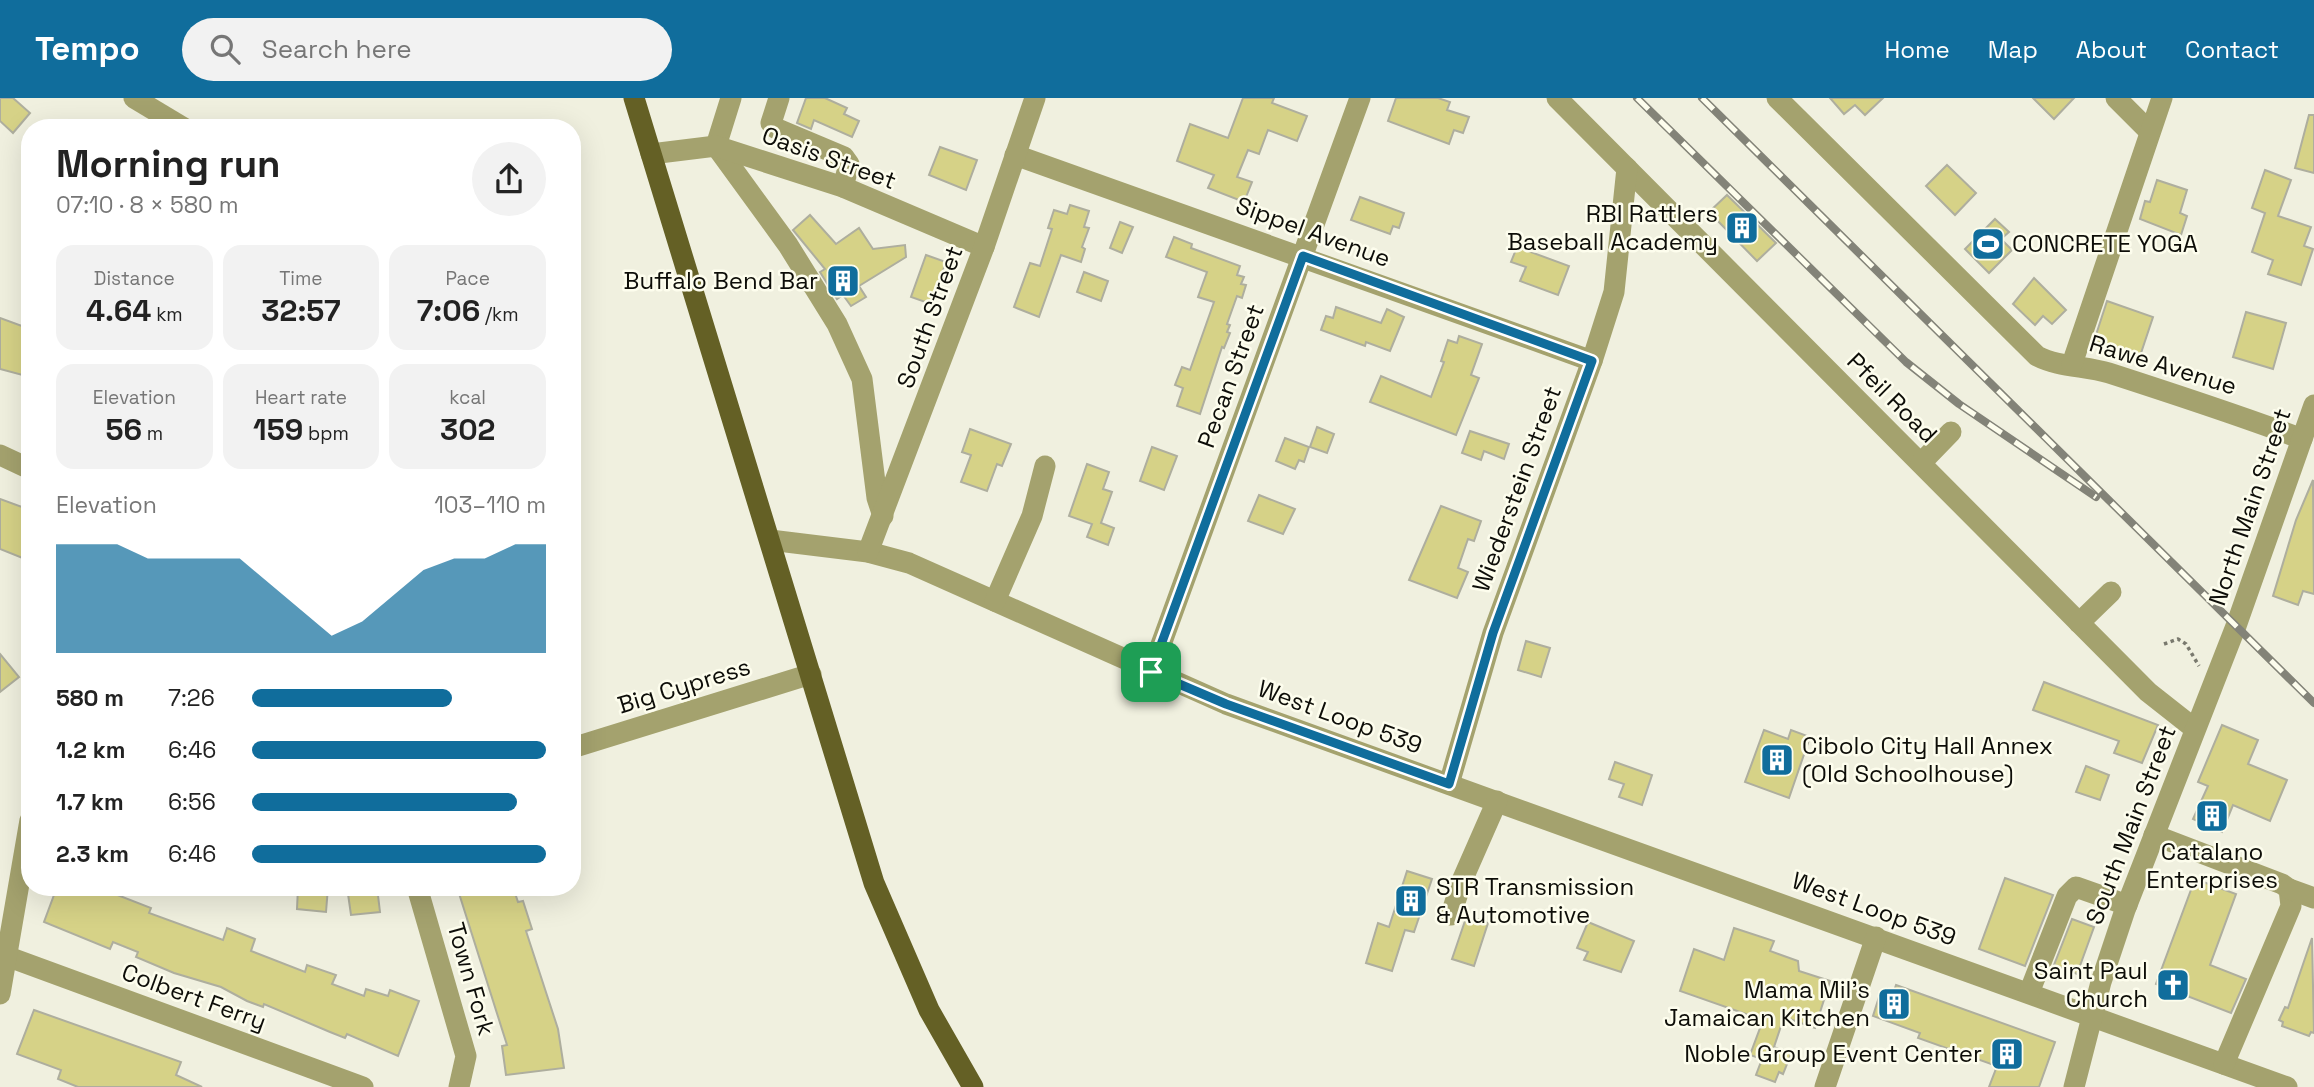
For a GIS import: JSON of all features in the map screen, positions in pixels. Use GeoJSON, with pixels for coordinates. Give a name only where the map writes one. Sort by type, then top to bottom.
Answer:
{"type":"FeatureCollection","features":[{"type":"Feature","properties":{"kind":"main road"},"geometry":{"type":"LineString","coordinates":[[634,98],[888,918],[929,1010],[973,1087]]}},
{"type":"Feature","properties":{"kind":"street"},"geometry":{"type":"LineString","coordinates":[[134,98],[169,119]]}},
{"type":"Feature","properties":{"kind":"street"},"geometry":{"type":"LineString","coordinates":[[731,98],[716,146],[788,245],[836,324],[862,379],[877,498],[883,516]]}},
{"type":"Feature","properties":{"kind":"street"},"geometry":{"type":"LineString","coordinates":[[779,98],[771,123],[775,128],[844,156],[849,164],[843,187]]}},
{"type":"Feature","properties":{"kind":"street","name":"South Street"},"geometry":{"type":"LineString","coordinates":[[868,552],[984,247],[1035,98]]}},
{"type":"Feature","properties":{"kind":"street","name":"Pecan Street"},"geometry":{"type":"LineString","coordinates":[[1151,672],[1360,98]]}},
{"type":"Feature","properties":{"kind":"street","name":"Pfeil Road"},"geometry":{"type":"LineString","coordinates":[[1556,98],[2148,692],[2195,729]]}},
{"type":"Feature","properties":{"kind":"street","name":"Rawe Avenue"},"geometry":{"type":"LineString","coordinates":[[1777,98],[2037,356],[2050,363],[2072,364],[2107,373],[2302,439]]}},
{"type":"Feature","properties":{"kind":"street"},"geometry":{"type":"LineString","coordinates":[[2116,98],[2150,132]]}},
{"type":"Feature","properties":{"kind":"street"},"geometry":{"type":"LineString","coordinates":[[2072,364],[2162,98]]}},
{"type":"Feature","properties":{"kind":"street","name":"Oasis Street"},"geometry":{"type":"LineString","coordinates":[[651,154],[716,146],[843,187],[984,247]]}},
{"type":"Feature","properties":{"kind":"street","name":"Sippel Avenue"},"geometry":{"type":"LineString","coordinates":[[1015,155],[1592,361]]}},
{"type":"Feature","properties":{"kind":"street","name":"Wiederstein Street"},"geometry":{"type":"LineString","coordinates":[[1449,784],[1493,633],[1592,361],[1614,292],[1627,168]]}},
{"type":"Feature","properties":{"kind":"street","name":"North Main Street"},"geometry":{"type":"LineString","coordinates":[[2236,626],[2314,405]]}},
{"type":"Feature","properties":{"kind":"street"},"geometry":{"type":"LineString","coordinates":[[1921,463],[1951,432]]}},
{"type":"Feature","properties":{"kind":"street"},"geometry":{"type":"LineString","coordinates":[[0,455],[21,465]]}},
{"type":"Feature","properties":{"kind":"street"},"geometry":{"type":"LineString","coordinates":[[995,601],[1032,516],[1045,466]]}},
{"type":"Feature","properties":{"kind":"street","name":"West Loop 539"},"geometry":{"type":"LineString","coordinates":[[770,540],[868,552],[909,563],[1226,704],[2094,1016],[2224,1064],[2254,1081],[2287,1087]]}},
{"type":"Feature","properties":{"kind":"street"},"geometry":{"type":"LineString","coordinates":[[2079,623],[2111,592]]}},
{"type":"Feature","properties":{"kind":"street","name":"South Main Street"},"geometry":{"type":"LineString","coordinates":[[2074,1087],[2127,905],[2236,626]]}},
{"type":"Feature","properties":{"kind":"street","name":"Big Cypress"},"geometry":{"type":"LineString","coordinates":[[581,745],[811,674]]}},
{"type":"Feature","properties":{"kind":"street"},"geometry":{"type":"LineString","coordinates":[[1451,915],[1461,883],[1497,801]]}},
{"type":"Feature","properties":{"kind":"street"},"geometry":{"type":"LineString","coordinates":[[2154,835],[2314,898]]}},
{"type":"Feature","properties":{"kind":"street"},"geometry":{"type":"LineString","coordinates":[[0,995],[21,871]]}},
{"type":"Feature","properties":{"kind":"street"},"geometry":{"type":"LineString","coordinates":[[2029,993],[2067,896],[2076,887],[2127,905]]}},
{"type":"Feature","properties":{"kind":"street"},"geometry":{"type":"LineString","coordinates":[[2224,1064],[2291,906],[2289,889]]}},
{"type":"Feature","properties":{"kind":"street","name":"Town Fork"},"geometry":{"type":"LineString","coordinates":[[420,896],[466,1056],[459,1087]]}},
{"type":"Feature","properties":{"kind":"street"},"geometry":{"type":"LineString","coordinates":[[1825,1087],[1876,937]]}},
{"type":"Feature","properties":{"kind":"street","name":"Colbert Ferry"},"geometry":{"type":"LineString","coordinates":[[6,956],[363,1087]]}},
{"type":"Feature","properties":{"kind":"path"},"geometry":{"type":"LineString","coordinates":[[2164,645],[2178,639],[2186,644],[2201,669]]}},
{"type":"Feature","properties":{"kind":"building"},"geometry":{"type":"Polygon","coordinates":[[[0,98],[13,98],[30,113],[25,119],[21,119],[21,124],[13,133],[0,121],[0,98]]]}},
{"type":"Feature","properties":{"kind":"building"},"geometry":{"type":"Polygon","coordinates":[[[806,98],[825,98],[847,108],[844,114],[859,121],[852,137],[814,120],[811,129],[797,123],[806,98]]]}},
{"type":"Feature","properties":{"kind":"building"},"geometry":{"type":"Polygon","coordinates":[[[1243,98],[1274,98],[1272,103],[1307,116],[1297,141],[1268,130],[1259,154],[1248,150],[1237,177],[1252,182],[1244,202],[1208,188],[1214,175],[1177,161],[1190,124],[1228,138],[1243,98]]]}},
{"type":"Feature","properties":{"kind":"building"},"geometry":{"type":"Polygon","coordinates":[[[1396,98],[1438,98],[1450,102],[1447,110],[1469,117],[1463,133],[1454,130],[1449,144],[1388,121],[1396,98]]]}},
{"type":"Feature","properties":{"kind":"building"},"geometry":{"type":"Polygon","coordinates":[[[1830,98],[1883,98],[1865,115],[1855,105],[1844,114],[1830,98]]]}},
{"type":"Feature","properties":{"kind":"building"},"geometry":{"type":"Polygon","coordinates":[[[2033,98],[2074,98],[2054,119],[2033,98]]]}},
{"type":"Feature","properties":{"kind":"building"},"geometry":{"type":"Polygon","coordinates":[[[2309,115],[2314,115],[2314,173],[2295,168],[2309,115]]]}},
{"type":"Feature","properties":{"kind":"building"},"geometry":{"type":"Polygon","coordinates":[[[940,147],[977,160],[966,190],[929,175],[940,147]]]}},
{"type":"Feature","properties":{"kind":"building"},"geometry":{"type":"Polygon","coordinates":[[[1947,165],[1976,193],[1955,215],[1926,186],[1947,165]]]}},
{"type":"Feature","properties":{"kind":"building"},"geometry":{"type":"Polygon","coordinates":[[[2265,170],[2291,180],[2278,216],[2311,227],[2304,246],[2313,249],[2301,285],[2268,274],[2273,260],[2252,252],[2265,213],[2252,208],[2265,170]]]}},
{"type":"Feature","properties":{"kind":"building"},"geometry":{"type":"Polygon","coordinates":[[[2157,180],[2187,190],[2180,213],[2187,216],[2181,235],[2140,219],[2145,201],[2150,202],[2157,180]]]}},
{"type":"Feature","properties":{"kind":"building","name":"RBI Rattlers Baseball Academy"},"geometry":{"type":"Polygon","coordinates":[[[1727,195],[1776,243],[1757,261],[1709,212],[1727,195]]]}},
{"type":"Feature","properties":{"kind":"building"},"geometry":{"type":"Polygon","coordinates":[[[1360,197],[1404,213],[1399,228],[1393,226],[1390,234],[1351,220],[1360,197]]]}},
{"type":"Feature","properties":{"kind":"building"},"geometry":{"type":"Polygon","coordinates":[[[1070,205],[1089,211],[1084,227],[1089,228],[1082,247],[1085,249],[1081,262],[1061,255],[1039,317],[1014,307],[1030,263],[1040,266],[1052,229],[1048,228],[1054,210],[1067,214],[1070,205]]]}},
{"type":"Feature","properties":{"kind":"building"},"geometry":{"type":"Polygon","coordinates":[[[810,215],[836,244],[859,228],[873,249],[905,245],[906,257],[859,286],[866,297],[851,306],[843,295],[837,299],[820,272],[825,269],[793,230],[810,215]]]}},
{"type":"Feature","properties":{"kind":"building","name":"CONCRETE YOGA"},"geometry":{"type":"Polygon","coordinates":[[[1995,219],[2009,232],[2001,239],[2012,250],[1989,273],[1965,249],[1995,219]]]}},
{"type":"Feature","properties":{"kind":"building"},"geometry":{"type":"Polygon","coordinates":[[[1120,222],[1133,227],[1122,253],[1110,248],[1120,222]]]}},
{"type":"Feature","properties":{"kind":"building"},"geometry":{"type":"Polygon","coordinates":[[[1174,237],[1192,244],[1191,248],[1240,266],[1237,275],[1244,277],[1241,284],[1246,285],[1242,298],[1237,296],[1227,324],[1230,325],[1227,332],[1230,333],[1224,348],[1222,347],[1200,414],[1177,406],[1183,388],[1175,385],[1182,367],[1190,370],[1214,302],[1198,297],[1207,272],[1166,257],[1174,237]]]}},
{"type":"Feature","properties":{"kind":"building"},"geometry":{"type":"Polygon","coordinates":[[[1517,247],[1569,266],[1558,295],[1520,281],[1526,267],[1511,262],[1517,247]]]}},
{"type":"Feature","properties":{"kind":"building"},"geometry":{"type":"Polygon","coordinates":[[[926,255],[946,262],[931,304],[911,297],[926,255]]]}},
{"type":"Feature","properties":{"kind":"building"},"geometry":{"type":"Polygon","coordinates":[[[1084,272],[1108,281],[1101,301],[1077,292],[1084,272]]]}},
{"type":"Feature","properties":{"kind":"building"},"geometry":{"type":"Polygon","coordinates":[[[2034,278],[2066,310],[2052,324],[2043,316],[2035,325],[2013,304],[2034,278]]]}},
{"type":"Feature","properties":{"kind":"building"},"geometry":{"type":"Polygon","coordinates":[[[2107,301],[2153,317],[2140,356],[2094,341],[2107,301]]]}},
{"type":"Feature","properties":{"kind":"building"},"geometry":{"type":"Polygon","coordinates":[[[1336,307],[1381,323],[1387,309],[1404,317],[1390,351],[1366,342],[1365,346],[1321,330],[1326,316],[1333,318],[1336,307]]]}},
{"type":"Feature","properties":{"kind":"building"},"geometry":{"type":"Polygon","coordinates":[[[2246,312],[2286,323],[2273,369],[2233,357],[2246,312]]]}},
{"type":"Feature","properties":{"kind":"building"},"geometry":{"type":"Polygon","coordinates":[[[0,318],[21,326],[21,375],[0,369],[0,318]]]}},
{"type":"Feature","properties":{"kind":"building"},"geometry":{"type":"Polygon","coordinates":[[[1459,336],[1482,344],[1471,375],[1479,378],[1456,435],[1370,402],[1381,376],[1431,397],[1444,362],[1441,361],[1448,340],[1457,343],[1459,336]]]}},
{"type":"Feature","properties":{"kind":"building"},"geometry":{"type":"Polygon","coordinates":[[[1317,427],[1334,434],[1327,453],[1310,447],[1317,427]]]}},
{"type":"Feature","properties":{"kind":"building"},"geometry":{"type":"Polygon","coordinates":[[[970,429],[1011,444],[1002,466],[997,464],[987,491],[961,482],[971,455],[962,452],[970,429]]]}},
{"type":"Feature","properties":{"kind":"building"},"geometry":{"type":"Polygon","coordinates":[[[1470,431],[1509,444],[1504,459],[1484,451],[1481,460],[1462,453],[1470,431]]]}},
{"type":"Feature","properties":{"kind":"building"},"geometry":{"type":"Polygon","coordinates":[[[1285,438],[1309,447],[1304,462],[1299,460],[1295,469],[1276,461],[1285,438]]]}},
{"type":"Feature","properties":{"kind":"building"},"geometry":{"type":"Polygon","coordinates":[[[1152,447],[1177,456],[1164,490],[1140,481],[1152,447]]]}},
{"type":"Feature","properties":{"kind":"building"},"geometry":{"type":"Polygon","coordinates":[[[1087,464],[1109,472],[1103,489],[1112,492],[1101,523],[1114,528],[1108,545],[1087,537],[1092,524],[1069,516],[1087,464]]]}},
{"type":"Feature","properties":{"kind":"building"},"geometry":{"type":"Polygon","coordinates":[[[2313,480],[2314,594],[2303,591],[2298,605],[2273,596],[2296,520],[2313,480]]]}},
{"type":"Feature","properties":{"kind":"building"},"geometry":{"type":"Polygon","coordinates":[[[1259,495],[1295,509],[1283,534],[1248,521],[1259,495]]]}},
{"type":"Feature","properties":{"kind":"building"},"geometry":{"type":"Polygon","coordinates":[[[0,499],[21,507],[21,557],[0,549],[0,499]]]}},
{"type":"Feature","properties":{"kind":"building"},"geometry":{"type":"Polygon","coordinates":[[[1441,506],[1481,521],[1474,541],[1468,539],[1458,568],[1468,572],[1457,598],[1409,580],[1441,506]]]}},
{"type":"Feature","properties":{"kind":"building"},"geometry":{"type":"Polygon","coordinates":[[[1526,641],[1550,648],[1541,677],[1518,670],[1526,641]]]}},
{"type":"Feature","properties":{"kind":"building"},"geometry":{"type":"Polygon","coordinates":[[[0,654],[19,677],[0,692],[0,654]]]}},
{"type":"Feature","properties":{"kind":"building"},"geometry":{"type":"Polygon","coordinates":[[[2044,682],[2158,725],[2142,763],[2114,753],[2119,741],[2033,710],[2044,682]]]}},
{"type":"Feature","properties":{"kind":"building"},"geometry":{"type":"Polygon","coordinates":[[[2222,725],[2258,740],[2248,764],[2287,780],[2270,821],[2233,805],[2222,832],[2193,819],[2208,786],[2198,782],[2222,725]]]}},
{"type":"Feature","properties":{"kind":"building","name":"Cibolo City Hall Annex (Old Schoolhouse)"},"geometry":{"type":"Polygon","coordinates":[[[1764,730],[1788,739],[1791,730],[1810,737],[1789,798],[1745,782],[1764,730]]]}},
{"type":"Feature","properties":{"kind":"building"},"geometry":{"type":"Polygon","coordinates":[[[1615,762],[1652,775],[1642,805],[1619,797],[1624,784],[1609,779],[1615,762]]]}},
{"type":"Feature","properties":{"kind":"building"},"geometry":{"type":"Polygon","coordinates":[[[2086,766],[2109,775],[2100,800],[2076,792],[2086,766]]]}},
{"type":"Feature","properties":{"kind":"building","name":"STR Transmission & Automotive"},"geometry":{"type":"Polygon","coordinates":[[[1407,871],[1432,879],[1414,932],[1405,930],[1392,971],[1366,963],[1378,923],[1389,927],[1407,871]]]}},
{"type":"Feature","properties":{"kind":"building"},"geometry":{"type":"Polygon","coordinates":[[[2005,878],[2053,895],[2025,966],[1979,949],[2005,878]]]}},
{"type":"Feature","properties":{"kind":"building"},"geometry":{"type":"Polygon","coordinates":[[[2195,879],[2236,894],[2210,965],[2246,979],[2231,1013],[2156,984],[2195,879]]]}},
{"type":"Feature","properties":{"kind":"building"},"geometry":{"type":"Polygon","coordinates":[[[54,896],[120,896],[151,908],[149,913],[223,940],[227,928],[255,939],[251,951],[305,972],[307,965],[336,975],[332,984],[364,996],[366,989],[388,996],[390,990],[419,1001],[398,1056],[347,1034],[345,1038],[264,1004],[263,1007],[247,1001],[221,987],[174,973],[136,957],[138,952],[113,942],[110,949],[44,922],[54,896]]]}},
{"type":"Feature","properties":{"kind":"building"},"geometry":{"type":"Polygon","coordinates":[[[298,896],[327,896],[326,912],[297,909],[298,896]]]}},
{"type":"Feature","properties":{"kind":"building"},"geometry":{"type":"Polygon","coordinates":[[[348,896],[378,896],[380,912],[351,915],[348,896]]]}},
{"type":"Feature","properties":{"kind":"building"},"geometry":{"type":"Polygon","coordinates":[[[460,896],[516,896],[518,902],[523,901],[532,929],[526,931],[558,1029],[564,1068],[506,1075],[502,1046],[507,1045],[460,896]]]}},
{"type":"Feature","properties":{"kind":"building"},"geometry":{"type":"Polygon","coordinates":[[[1467,915],[1488,923],[1474,966],[1452,959],[1467,915]]]}},
{"type":"Feature","properties":{"kind":"building"},"geometry":{"type":"Polygon","coordinates":[[[2072,919],[2094,927],[2077,974],[2054,965],[2072,919]]]}},
{"type":"Feature","properties":{"kind":"building"},"geometry":{"type":"Polygon","coordinates":[[[1588,922],[1634,941],[1621,972],[1584,960],[1588,952],[1577,948],[1588,922]]]}},
{"type":"Feature","properties":{"kind":"building"},"geometry":{"type":"Polygon","coordinates":[[[1734,928],[1774,941],[1770,951],[1798,961],[1799,971],[1830,981],[1815,1028],[1784,1017],[1774,1047],[1791,1054],[1783,1074],[1779,1072],[1775,1082],[1756,1075],[1762,1059],[1750,1055],[1763,1020],[1680,991],[1694,949],[1724,960],[1734,928]]]}},
{"type":"Feature","properties":{"kind":"building"},"geometry":{"type":"Polygon","coordinates":[[[2312,938],[2314,1033],[2311,1032],[2309,1036],[2282,1026],[2283,1022],[2279,1020],[2285,1007],[2288,1008],[2312,938]]]}},
{"type":"Feature","properties":{"kind":"building","name":"Noble Group Event Center"},"geometry":{"type":"Polygon","coordinates":[[[1896,985],[2055,1042],[2039,1087],[1989,1087],[1997,1066],[1918,1038],[1920,1033],[1873,1016],[1879,997],[1885,999],[1888,989],[1894,991],[1896,985]]]}},
{"type":"Feature","properties":{"kind":"building"},"geometry":{"type":"Polygon","coordinates":[[[34,1010],[181,1062],[176,1075],[202,1087],[78,1087],[58,1079],[61,1070],[17,1054],[34,1010]]]}},
{"type":"Feature","properties":{"kind":"railway"},"geometry":{"type":"LineString","coordinates":[[1637,98],[1906,362],[1959,404],[2096,497]]}},
{"type":"Feature","properties":{"kind":"railway"},"geometry":{"type":"LineString","coordinates":[[1702,98],[2314,703]]}},
{"type":"Feature","properties":{"kind":"place","name":"RBI Rattlers Baseball Academy"},"geometry":{"type":"Point","coordinates":[1742,228]}},
{"type":"Feature","properties":{"kind":"place","name":"CONCRETE YOGA"},"geometry":{"type":"Point","coordinates":[1988,244]}},
{"type":"Feature","properties":{"kind":"place","name":"Buffalo Bend Bar"},"geometry":{"type":"Point","coordinates":[843,281]}},
{"type":"Feature","properties":{"kind":"place","name":"Cibolo City Hall Annex (Old Schoolhouse)"},"geometry":{"type":"Point","coordinates":[1777,760]}},
{"type":"Feature","properties":{"kind":"place","name":"Catalano Enterprises"},"geometry":{"type":"Point","coordinates":[2212,816]}},
{"type":"Feature","properties":{"kind":"place","name":"STR Transmission & Automotive"},"geometry":{"type":"Point","coordinates":[1411,901]}},
{"type":"Feature","properties":{"kind":"place","name":"Saint Paul Church"},"geometry":{"type":"Point","coordinates":[2173,985]}},
{"type":"Feature","properties":{"kind":"place","name":"Mama Mil's Jamaican Kitchen"},"geometry":{"type":"Point","coordinates":[1894,1004]}},
{"type":"Feature","properties":{"kind":"place","name":"Noble Group Event Center"},"geometry":{"type":"Point","coordinates":[2007,1054]}},
{"type":"Feature","properties":{"kind":"route"},"geometry":{"type":"LineString","coordinates":[[1303,256],[1592,361],[1493,633],[1449,784],[1226,704],[1151,672],[1303,256]]}}]}
